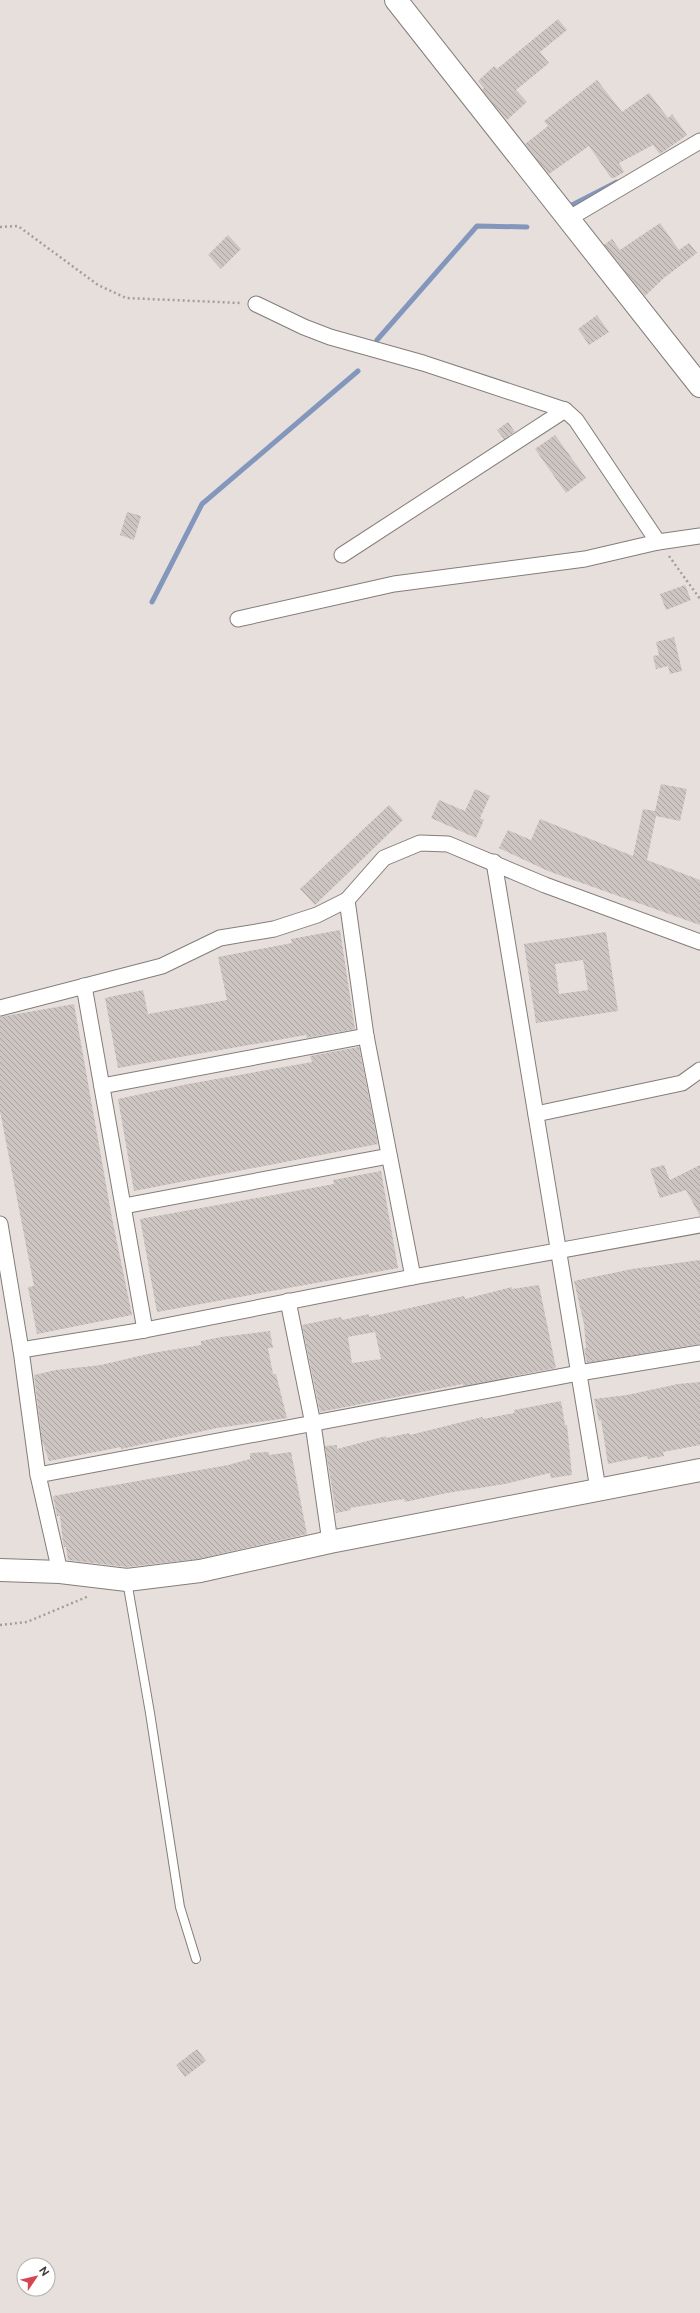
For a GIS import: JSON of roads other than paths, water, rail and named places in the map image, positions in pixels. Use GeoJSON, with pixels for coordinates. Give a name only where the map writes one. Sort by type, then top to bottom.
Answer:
{"type":"FeatureCollection","features":[{"type":"Feature","properties":{"kind":"street"},"geometry":{"type":"LineString","coordinates":[[396,0],[700,386]]}},
{"type":"Feature","properties":{"kind":"street"},"geometry":{"type":"LineString","coordinates":[[568,219],[700,141]]}},
{"type":"Feature","properties":{"kind":"street"},"geometry":{"type":"LineString","coordinates":[[256,304],[304,327],[330,337],[423,363],[565,410],[576,420],[658,542]]}},
{"type":"Feature","properties":{"kind":"street"},"geometry":{"type":"LineString","coordinates":[[342,555],[565,410]]}},
{"type":"Feature","properties":{"kind":"street"},"geometry":{"type":"LineString","coordinates":[[238,619],[394,584],[585,559],[658,542],[700,536]]}},
{"type":"Feature","properties":{"kind":"street"},"geometry":{"type":"LineString","coordinates":[[0,1008],[162,966],[220,938],[274,929],[317,915],[347,900],[384,858],[420,843],[448,844],[494,862],[545,885],[700,942]]}},
{"type":"Feature","properties":{"kind":"street"},"geometry":{"type":"LineString","coordinates":[[494,862],[598,1489]]}},
{"type":"Feature","properties":{"kind":"street"},"geometry":{"type":"LineString","coordinates":[[347,900],[366,1036],[412,1277]]}},
{"type":"Feature","properties":{"kind":"street"},"geometry":{"type":"LineString","coordinates":[[84,986],[145,1330]]}},
{"type":"Feature","properties":{"kind":"street"},"geometry":{"type":"LineString","coordinates":[[102,1086],[366,1036]]}},
{"type":"Feature","properties":{"kind":"street"},"geometry":{"type":"LineString","coordinates":[[536,1114],[682,1083],[700,1070]]}},
{"type":"Feature","properties":{"kind":"street"},"geometry":{"type":"LineString","coordinates":[[124,1206],[389,1156]]}},
{"type":"Feature","properties":{"kind":"street"},"geometry":{"type":"LineString","coordinates":[[0,1224],[21,1350],[38,1475],[60,1572]]}},
{"type":"Feature","properties":{"kind":"street"},"geometry":{"type":"LineString","coordinates":[[21,1350],[145,1330],[412,1277],[700,1225]]}},
{"type":"Feature","properties":{"kind":"street"},"geometry":{"type":"LineString","coordinates":[[288,1301],[313,1424],[330,1542]]}},
{"type":"Feature","properties":{"kind":"street"},"geometry":{"type":"LineString","coordinates":[[38,1475],[579,1373],[700,1353]]}},
{"type":"Feature","properties":{"kind":"street"},"geometry":{"type":"LineString","coordinates":[[0,1570],[60,1572],[127,1580],[200,1571],[330,1542],[700,1470]]}},
{"type":"Feature","properties":{"kind":"lane"},"geometry":{"type":"LineString","coordinates":[[127,1580],[150,1713],[180,1906],[196,1959]]}},
{"type":"Feature","properties":{"kind":"waterway"},"geometry":{"type":"LineString","coordinates":[[568,207],[617,182]]}},
{"type":"Feature","properties":{"kind":"waterway"},"geometry":{"type":"LineString","coordinates":[[377,340],[477,226],[527,227]]}},
{"type":"Feature","properties":{"kind":"waterway"},"geometry":{"type":"LineString","coordinates":[[152,602],[202,504],[358,371]]}}]}
